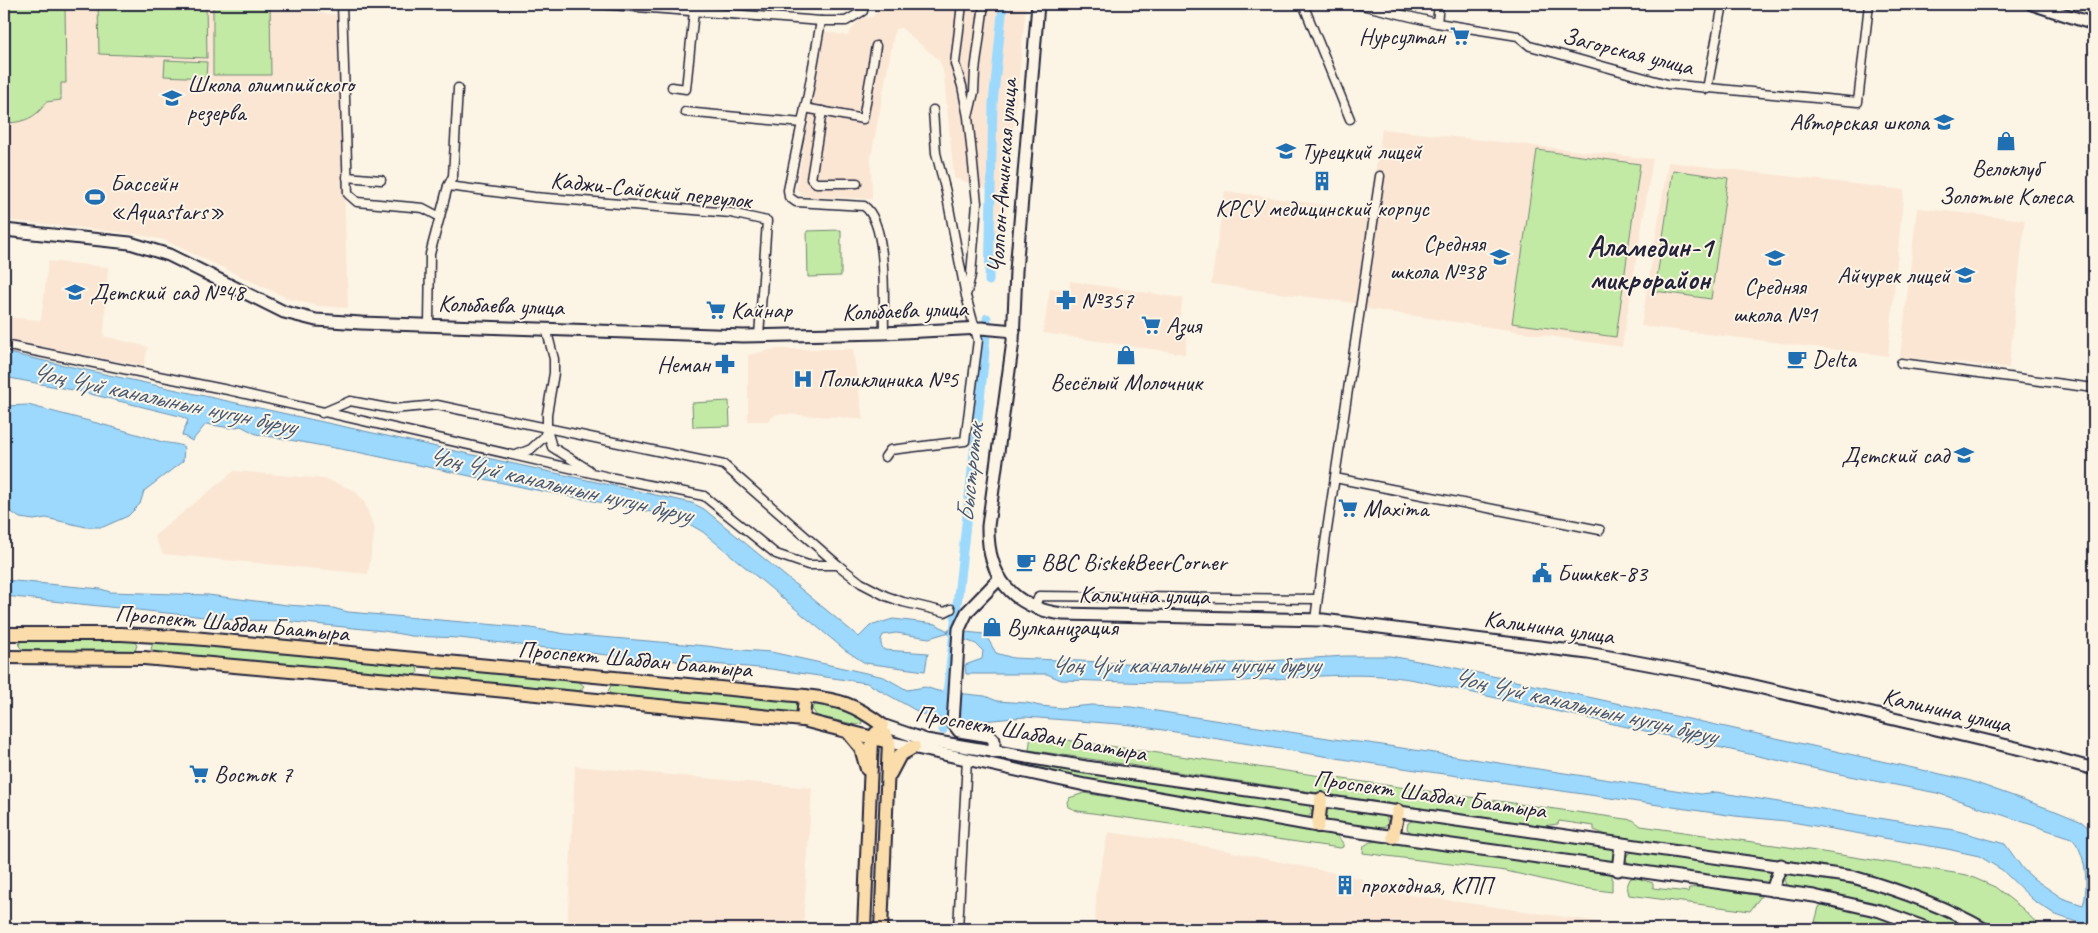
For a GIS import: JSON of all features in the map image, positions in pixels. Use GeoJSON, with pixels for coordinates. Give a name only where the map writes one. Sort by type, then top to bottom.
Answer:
{"type":"FeatureCollection","features":[{"type":"Feature","properties":{"kind":"main road","name":"Чолпон-Атинская улица"},"geometry":{"type":"LineString","coordinates":[[1000,578],[989,551],[988,526],[1014,330],[1016,271],[1038,4]]}},
{"type":"Feature","properties":{"kind":"main road"},"geometry":{"type":"LineString","coordinates":[[2032,4],[2094,24]]}},
{"type":"Feature","properties":{"kind":"main road","name":"Кольбаева улица"},"geometry":{"type":"LineString","coordinates":[[4,230],[130,243],[169,255],[284,312],[316,320],[759,336],[884,333],[978,328],[1014,330]]}},
{"type":"Feature","properties":{"kind":"main road"},"geometry":{"type":"LineString","coordinates":[[994,752],[994,740],[990,736],[959,731],[953,723],[959,629],[968,612],[1000,578]]}},
{"type":"Feature","properties":{"kind":"main road","name":"Калинина улица"},"geometry":{"type":"LineString","coordinates":[[1000,578],[1013,596],[1034,608],[1063,614],[1315,620],[1588,653],[1712,676],[2020,749],[2094,770]]}},
{"type":"Feature","properties":{"kind":"main road"},"geometry":{"type":"LineString","coordinates":[[8,634],[8,657]]}},
{"type":"Feature","properties":{"kind":"main road","name":"Проспект Шабдан Баатыра"},"geometry":{"type":"LineString","coordinates":[[8,634],[193,638],[805,696],[845,702],[882,725],[926,740],[994,752],[1853,877],[1909,893],[1960,915],[1984,929]]}},
{"type":"Feature","properties":{"kind":"main road"},"geometry":{"type":"LineString","coordinates":[[144,658],[145,636]]}},
{"type":"Feature","properties":{"kind":"main road","name":"Проспект Шабдан Баатыра"},"geometry":{"type":"LineString","coordinates":[[8,657],[144,658],[803,720],[847,730],[872,739],[1085,785],[1318,826],[1618,870],[1772,890],[1853,904],[1903,918],[1930,929]]}},
{"type":"Feature","properties":{"kind":"main road"},"geometry":{"type":"LineString","coordinates":[[424,683],[425,661]]}},
{"type":"Feature","properties":{"kind":"main road"},"geometry":{"type":"LineString","coordinates":[[593,700],[595,677]]}},
{"type":"Feature","properties":{"kind":"main road"},"geometry":{"type":"LineString","coordinates":[[803,720],[805,696]]}},
{"type":"Feature","properties":{"kind":"main road"},"geometry":{"type":"LineString","coordinates":[[847,730],[856,730],[865,726],[865,713]]}},
{"type":"Feature","properties":{"kind":"main road"},"geometry":{"type":"LineString","coordinates":[[864,929],[872,739],[882,725]]}},
{"type":"Feature","properties":{"kind":"main road"},"geometry":{"type":"LineString","coordinates":[[881,929],[889,742],[882,725]]}},
{"type":"Feature","properties":{"kind":"main road"},"geometry":{"type":"LineString","coordinates":[[847,730],[861,748],[871,782]]}},
{"type":"Feature","properties":{"kind":"main road"},"geometry":{"type":"LineString","coordinates":[[887,783],[896,761],[906,750],[914,747]]}},
{"type":"Feature","properties":{"kind":"main road"},"geometry":{"type":"LineString","coordinates":[[1318,826],[1321,799]]}},
{"type":"Feature","properties":{"kind":"main road"},"geometry":{"type":"LineString","coordinates":[[1394,837],[1398,811]]}},
{"type":"Feature","properties":{"kind":"main road"},"geometry":{"type":"LineString","coordinates":[[1618,870],[1621,844]]}},
{"type":"Feature","properties":{"kind":"main road"},"geometry":{"type":"LineString","coordinates":[[1772,890],[1781,866]]}},
{"type":"Feature","properties":{"kind":"street"},"geometry":{"type":"LineString","coordinates":[[342,4],[348,194],[357,202],[423,208],[440,217]]}},
{"type":"Feature","properties":{"kind":"street"},"geometry":{"type":"LineString","coordinates":[[598,4],[821,21],[846,21],[863,11],[862,4]]}},
{"type":"Feature","properties":{"kind":"street"},"geometry":{"type":"LineString","coordinates":[[962,4],[955,64],[962,86],[968,117],[976,203],[971,276],[966,296]]}},
{"type":"Feature","properties":{"kind":"street"},"geometry":{"type":"LineString","coordinates":[[968,117],[974,92],[984,4]]}},
{"type":"Feature","properties":{"kind":"street"},"geometry":{"type":"LineString","coordinates":[[1303,4],[1350,119]]}},
{"type":"Feature","properties":{"kind":"street","name":"Загорская улица"},"geometry":{"type":"LineString","coordinates":[[1358,4],[1437,23],[1518,36],[1530,46],[1667,84],[1858,102],[1869,4]]}},
{"type":"Feature","properties":{"kind":"street"},"geometry":{"type":"LineString","coordinates":[[1437,23],[1439,4]]}},
{"type":"Feature","properties":{"kind":"street"},"geometry":{"type":"LineString","coordinates":[[1707,88],[1723,4]]}},
{"type":"Feature","properties":{"kind":"street"},"geometry":{"type":"LineString","coordinates":[[672,88],[686,89],[694,12]]}},
{"type":"Feature","properties":{"kind":"street","name":"Каджи-Сайский переулок"},"geometry":{"type":"LineString","coordinates":[[821,21],[806,108],[788,190],[789,197],[796,202],[864,206],[871,211],[880,236],[882,252],[884,333]]}},
{"type":"Feature","properties":{"kind":"street"},"geometry":{"type":"LineString","coordinates":[[806,108],[863,119],[876,46]]}},
{"type":"Feature","properties":{"kind":"street"},"geometry":{"type":"LineString","coordinates":[[430,324],[430,254],[448,186],[453,176],[458,88]]}},
{"type":"Feature","properties":{"kind":"street"},"geometry":{"type":"LineString","coordinates":[[884,456],[890,450],[965,441],[978,328],[966,296],[946,192],[936,153],[933,110]]}},
{"type":"Feature","properties":{"kind":"street"},"geometry":{"type":"LineString","coordinates":[[822,111],[811,179],[816,183],[857,183]]}},
{"type":"Feature","properties":{"kind":"street"},"geometry":{"type":"LineString","coordinates":[[685,112],[802,123]]}},
{"type":"Feature","properties":{"kind":"street"},"geometry":{"type":"LineString","coordinates":[[1315,620],[1380,176]]}},
{"type":"Feature","properties":{"kind":"street"},"geometry":{"type":"LineString","coordinates":[[347,177],[381,180]]}},
{"type":"Feature","properties":{"kind":"street","name":"Каджи-Сайский переулок"},"geometry":{"type":"LineString","coordinates":[[448,186],[534,198],[732,213],[766,221],[759,336]]}},
{"type":"Feature","properties":{"kind":"street"},"geometry":{"type":"LineString","coordinates":[[546,328],[554,359],[554,373],[547,414],[547,428],[552,447],[594,473]]}},
{"type":"Feature","properties":{"kind":"street"},"geometry":{"type":"LineString","coordinates":[[4,345],[228,390],[515,456],[704,496],[776,554],[808,565],[838,565]]}},
{"type":"Feature","properties":{"kind":"street"},"geometry":{"type":"LineString","coordinates":[[1901,363],[2094,388]]}},
{"type":"Feature","properties":{"kind":"street"},"geometry":{"type":"LineString","coordinates":[[322,413],[350,401],[393,409],[437,405],[724,466],[838,565],[861,582],[903,602],[944,612],[950,609]]}},
{"type":"Feature","properties":{"kind":"street"},"geometry":{"type":"LineString","coordinates":[[515,456],[531,449],[544,437],[547,428]]}},
{"type":"Feature","properties":{"kind":"street"},"geometry":{"type":"LineString","coordinates":[[1335,478],[1600,530]]}},
{"type":"Feature","properties":{"kind":"street"},"geometry":{"type":"LineString","coordinates":[[1034,608],[1038,596],[1317,599]]}},
{"type":"Feature","properties":{"kind":"street"},"geometry":{"type":"LineString","coordinates":[[958,929],[967,759]]}},
{"type":"Feature","properties":{"kind":"shaded area","name":"Школа олимпийского резерва"},"geometry":{"type":"Polygon","coordinates":[[[4,4],[272,4],[273,8],[339,15],[348,308],[318,306],[289,299],[164,240],[128,233],[4,220],[4,4]]]}},
{"type":"Feature","properties":{"kind":"shaded area"},"geometry":{"type":"Polygon","coordinates":[[[887,4],[1001,4],[992,78],[987,189],[954,178],[943,70],[939,60],[901,28],[895,29],[871,158],[872,199],[803,196],[796,189],[825,31],[847,36],[860,18],[871,17],[887,4]]]}},
{"type":"Feature","properties":{"kind":"shaded area"},"geometry":{"type":"Polygon","coordinates":[[[1007,4],[1026,4],[1002,255],[994,258],[995,110],[1007,4]]]}},
{"type":"Feature","properties":{"kind":"shaded area","name":"Средняя школа №38"},"geometry":{"type":"Polygon","coordinates":[[[1382,129],[1653,159],[1622,347],[1354,307],[1354,303],[1211,284],[1225,191],[1369,211],[1382,129]]]}},
{"type":"Feature","properties":{"kind":"shaded area","name":"Средняя школа №1"},"geometry":{"type":"Polygon","coordinates":[[[1668,162],[1904,190],[1888,356],[1641,326],[1668,162]]]}},
{"type":"Feature","properties":{"kind":"shaded area","name":"Айчурек лицей"},"geometry":{"type":"Polygon","coordinates":[[[1917,208],[2025,220],[2009,368],[1900,357],[1917,208]]]}},
{"type":"Feature","properties":{"kind":"shaded area","name":"Детский сад №48"},"geometry":{"type":"Polygon","coordinates":[[[48,261],[108,267],[104,336],[148,347],[144,366],[4,339],[4,317],[41,320],[48,261]]]}},
{"type":"Feature","properties":{"kind":"shaded area"},"geometry":{"type":"Polygon","coordinates":[[[1070,281],[1183,298],[1177,335],[1187,337],[1185,354],[1043,333],[1050,288],[1069,291],[1070,281]]]}},
{"type":"Feature","properties":{"kind":"shaded area","name":"Поликлиника №5"},"geometry":{"type":"Polygon","coordinates":[[[774,349],[853,349],[863,420],[777,414],[767,421],[748,421],[748,355],[774,349]]]}},
{"type":"Feature","properties":{"kind":"shaded area"},"geometry":{"type":"Polygon","coordinates":[[[234,471],[326,479],[354,490],[364,501],[375,530],[368,574],[163,554],[154,536],[234,471]]]}},
{"type":"Feature","properties":{"kind":"shaded area"},"geometry":{"type":"Polygon","coordinates":[[[575,766],[812,788],[803,929],[567,929],[575,766]]]}},
{"type":"Feature","properties":{"kind":"shaded area"},"geometry":{"type":"Polygon","coordinates":[[[1108,832],[1199,845],[1364,879],[1363,888],[1621,925],[1622,929],[1095,929],[1096,892],[1108,832]]]}},
{"type":"Feature","properties":{"kind":"green space"},"geometry":{"type":"Polygon","coordinates":[[[4,4],[65,4],[66,83],[61,83],[61,100],[46,102],[34,116],[28,119],[4,123],[4,4]]]}},
{"type":"Feature","properties":{"kind":"green space"},"geometry":{"type":"Polygon","coordinates":[[[98,4],[206,4],[207,58],[99,54],[98,4]]]}},
{"type":"Feature","properties":{"kind":"green space"},"geometry":{"type":"Polygon","coordinates":[[[213,4],[270,4],[271,75],[213,75],[213,4]]]}},
{"type":"Feature","properties":{"kind":"green space"},"geometry":{"type":"Polygon","coordinates":[[[165,60],[207,62],[206,78],[164,76],[165,60]]]}},
{"type":"Feature","properties":{"kind":"green space"},"geometry":{"type":"Polygon","coordinates":[[[1537,150],[1640,164],[1616,337],[1512,323],[1537,150]]]}},
{"type":"Feature","properties":{"kind":"green space"},"geometry":{"type":"Polygon","coordinates":[[[1673,170],[1728,178],[1711,299],[1655,291],[1673,170]]]}},
{"type":"Feature","properties":{"kind":"green space"},"geometry":{"type":"Polygon","coordinates":[[[841,230],[841,276],[808,277],[807,231],[841,230]]]}},
{"type":"Feature","properties":{"kind":"green space"},"geometry":{"type":"Polygon","coordinates":[[[729,401],[730,426],[693,427],[692,403],[729,401]]]}},
{"type":"Feature","properties":{"kind":"green space"},"geometry":{"type":"Polygon","coordinates":[[[24,640],[132,640],[137,645],[135,651],[131,652],[24,651],[19,646],[20,642],[24,640]]]}},
{"type":"Feature","properties":{"kind":"green space"},"geometry":{"type":"Polygon","coordinates":[[[159,641],[414,666],[417,667],[418,673],[413,676],[157,653],[151,649],[153,643],[159,641]]]}},
{"type":"Feature","properties":{"kind":"green space"},"geometry":{"type":"Polygon","coordinates":[[[438,668],[578,681],[584,686],[579,692],[434,678],[432,676],[433,670],[438,668]]]}},
{"type":"Feature","properties":{"kind":"green space"},"geometry":{"type":"Polygon","coordinates":[[[612,684],[795,700],[798,706],[796,712],[793,713],[614,697],[608,691],[612,684]]]}},
{"type":"Feature","properties":{"kind":"green space"},"geometry":{"type":"Polygon","coordinates":[[[816,703],[847,710],[861,718],[862,723],[857,725],[817,716],[812,709],[816,703]]]}},
{"type":"Feature","properties":{"kind":"green space"},"geometry":{"type":"Polygon","coordinates":[[[1031,735],[1633,820],[1641,826],[1967,875],[1995,887],[2023,909],[2042,929],[1995,929],[1958,908],[1911,889],[1848,870],[1614,838],[1594,830],[1594,826],[1559,821],[1558,824],[1542,826],[1029,750],[1031,735]]]}},
{"type":"Feature","properties":{"kind":"green space"},"geometry":{"type":"Polygon","coordinates":[[[1011,760],[1308,803],[1312,812],[1307,819],[1131,789],[1011,763],[1011,760]]]}},
{"type":"Feature","properties":{"kind":"green space"},"geometry":{"type":"Polygon","coordinates":[[[1084,793],[1335,834],[1343,843],[1343,847],[1078,811],[1068,807],[1067,802],[1069,798],[1084,793]]]}},
{"type":"Feature","properties":{"kind":"green space"},"geometry":{"type":"Polygon","coordinates":[[[1328,807],[1386,815],[1388,824],[1382,829],[1328,822],[1324,817],[1328,807]]]}},
{"type":"Feature","properties":{"kind":"green space"},"geometry":{"type":"Polygon","coordinates":[[[1416,819],[1612,848],[1614,856],[1611,863],[1413,834],[1407,829],[1408,823],[1416,819]]]}},
{"type":"Feature","properties":{"kind":"green space"},"geometry":{"type":"Polygon","coordinates":[[[1380,841],[1610,873],[1612,875],[1612,892],[1576,887],[1506,871],[1363,853],[1364,846],[1370,842],[1380,841]]]}},
{"type":"Feature","properties":{"kind":"green space"},"geometry":{"type":"Polygon","coordinates":[[[1634,851],[1766,869],[1771,873],[1771,881],[1765,884],[1632,866],[1625,859],[1628,854],[1634,851]]]}},
{"type":"Feature","properties":{"kind":"green space"},"geometry":{"type":"Polygon","coordinates":[[[1789,873],[1838,881],[1884,893],[1928,908],[1974,929],[1943,929],[1905,913],[1872,903],[1789,886],[1786,885],[1784,880],[1789,873]]]}},
{"type":"Feature","properties":{"kind":"green space"},"geometry":{"type":"Polygon","coordinates":[[[1634,877],[1653,883],[1653,888],[1688,892],[1689,888],[1705,887],[1761,896],[1750,911],[1629,895],[1627,886],[1630,879],[1634,877]]]}},
{"type":"Feature","properties":{"kind":"green space"},"geometry":{"type":"Polygon","coordinates":[[[1823,904],[1884,918],[1914,929],[1851,929],[1815,922],[1819,907],[1823,904]]]}},
{"type":"Feature","properties":{"kind":"water"},"geometry":{"type":"Polygon","coordinates":[[[4,352],[692,503],[704,509],[859,637],[870,626],[893,619],[936,624],[946,630],[985,634],[996,653],[1013,658],[1189,666],[1345,656],[1390,656],[1451,667],[1968,780],[2082,822],[2094,833],[2094,927],[2091,926],[2090,929],[2077,929],[2079,923],[2056,915],[2033,900],[2002,870],[1979,856],[1786,821],[1735,816],[1361,762],[1132,725],[1025,717],[961,723],[924,715],[867,683],[771,669],[616,656],[459,638],[411,636],[384,631],[284,621],[233,620],[4,596],[4,580],[101,589],[110,592],[208,595],[287,605],[333,608],[348,612],[771,652],[884,677],[907,690],[925,687],[938,691],[985,696],[997,701],[1061,708],[1092,705],[1131,707],[1701,794],[1716,792],[1954,830],[2005,844],[2023,869],[2062,898],[2083,905],[2085,897],[2086,879],[2083,860],[2080,851],[2071,838],[1937,793],[1844,775],[1415,680],[1367,675],[1343,675],[1201,683],[1161,683],[1061,680],[1047,674],[966,674],[965,665],[982,659],[983,651],[976,644],[946,633],[929,638],[896,633],[883,635],[881,642],[884,650],[928,653],[925,671],[865,663],[845,650],[703,532],[677,517],[536,490],[357,452],[256,434],[241,426],[230,428],[206,424],[192,441],[182,435],[188,420],[180,416],[78,391],[4,377],[4,352]]]}},
{"type":"Feature","properties":{"kind":"water"},"geometry":{"type":"Polygon","coordinates":[[[28,405],[184,447],[183,461],[144,491],[140,504],[128,516],[103,527],[86,527],[46,518],[34,520],[20,518],[4,507],[4,406],[28,405]]]}},
{"type":"Feature","properties":{"kind":"waterway","name":"Быстроток"},"geometry":{"type":"LineString","coordinates":[[989,281],[993,104],[1003,4]]}},
{"type":"Feature","properties":{"kind":"waterway","name":"Быстроток"},"geometry":{"type":"LineString","coordinates":[[943,730],[984,363],[987,318]]}},
{"type":"Feature","properties":{"kind":"waterway","name":"Чоң Чүй каналынын нугун буруу"},"geometry":{"type":"LineString","coordinates":[[948,632],[953,628]]}},
{"type":"Feature","properties":{"kind":"place","name":"Нурсултан"},"geometry":{"type":"Point","coordinates":[1460,36]}},
{"type":"Feature","properties":{"kind":"place","name":"Школа олимпийского резерва"},"geometry":{"type":"Point","coordinates":[172,98]}},
{"type":"Feature","properties":{"kind":"place","name":"Авторская школа"},"geometry":{"type":"Point","coordinates":[1944,122]}},
{"type":"Feature","properties":{"kind":"place","name":"Велоклуб Золотые Колеса"},"geometry":{"type":"Point","coordinates":[2006,141]}},
{"type":"Feature","properties":{"kind":"place","name":"Турецкий лицей"},"geometry":{"type":"Point","coordinates":[1286,151]}},
{"type":"Feature","properties":{"kind":"place","name":"КРСУ медицинский корпус"},"geometry":{"type":"Point","coordinates":[1322,181]}},
{"type":"Feature","properties":{"kind":"place","name":"Бассейн «Aquastars»"},"geometry":{"type":"Point","coordinates":[95,197]}},
{"type":"Feature","properties":{"kind":"place","name":"Средняя школа №38"},"geometry":{"type":"Point","coordinates":[1500,257]}},
{"type":"Feature","properties":{"kind":"place","name":"Средняя школа №1"},"geometry":{"type":"Point","coordinates":[1775,258]}},
{"type":"Feature","properties":{"kind":"place","name":"Айчурек лицей"},"geometry":{"type":"Point","coordinates":[1965,275]}},
{"type":"Feature","properties":{"kind":"place","name":"Детский сад №48"},"geometry":{"type":"Point","coordinates":[75,292]}},
{"type":"Feature","properties":{"kind":"place","name":"№357"},"geometry":{"type":"Point","coordinates":[1066,300]}},
{"type":"Feature","properties":{"kind":"place","name":"Кайнар"},"geometry":{"type":"Point","coordinates":[716,310]}},
{"type":"Feature","properties":{"kind":"place","name":"Азия"},"geometry":{"type":"Point","coordinates":[1151,325]}},
{"type":"Feature","properties":{"kind":"place","name":"Весёлый Молочник"},"geometry":{"type":"Point","coordinates":[1126,355]}},
{"type":"Feature","properties":{"kind":"place","name":"Delta"},"geometry":{"type":"Point","coordinates":[1797,359]}},
{"type":"Feature","properties":{"kind":"place","name":"Неман"},"geometry":{"type":"Point","coordinates":[725,364]}},
{"type":"Feature","properties":{"kind":"place","name":"Поликлиника №5"},"geometry":{"type":"Point","coordinates":[803,379]}},
{"type":"Feature","properties":{"kind":"place","name":"Детский сад"},"geometry":{"type":"Point","coordinates":[1964,455]}},
{"type":"Feature","properties":{"kind":"place","name":"Maxima"},"geometry":{"type":"Point","coordinates":[1348,508]}},
{"type":"Feature","properties":{"kind":"place","name":"BBC BiskekBeerCorner"},"geometry":{"type":"Point","coordinates":[1026,562]}},
{"type":"Feature","properties":{"kind":"place","name":"Бишкек-83"},"geometry":{"type":"Point","coordinates":[1542,573]}},
{"type":"Feature","properties":{"kind":"place","name":"Вулканизация"},"geometry":{"type":"Point","coordinates":[992,627]}},
{"type":"Feature","properties":{"kind":"place","name":"Восток 7"},"geometry":{"type":"Point","coordinates":[199,774]}},
{"type":"Feature","properties":{"kind":"place","name":"проходная, КПП"},"geometry":{"type":"Point","coordinates":[1345,885]}},
{"type":"Feature","properties":{"kind":"district","name":"Аламедин-1 микрорайон"},"geometry":{"type":"Point","coordinates":[1650,263]}}]}
